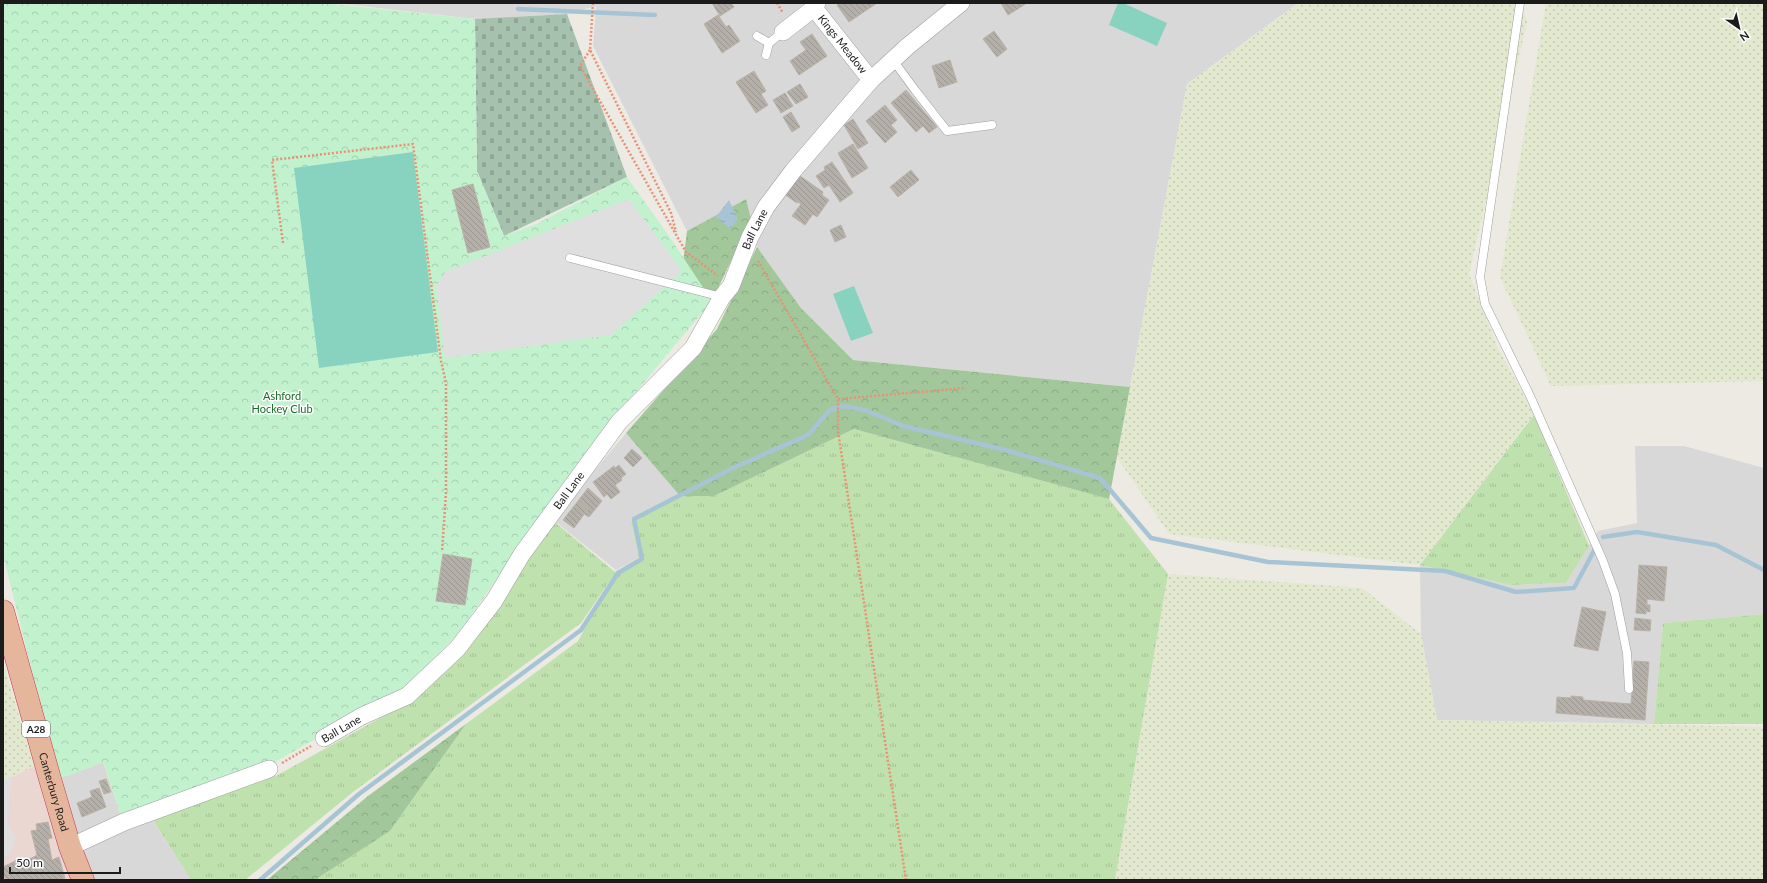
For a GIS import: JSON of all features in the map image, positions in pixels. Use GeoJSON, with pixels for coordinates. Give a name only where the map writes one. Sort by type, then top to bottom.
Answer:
{"type":"FeatureCollection","features":[{"type":"Feature","properties":{"kind":"highway","name":"Canterbury Road"},"geometry":{"type":"LineString","coordinates":[[3,611],[70,847],[83,880]]}},
{"type":"Feature","properties":{"kind":"street","name":"Ball Lane"},"geometry":{"type":"LineString","coordinates":[[324,738],[362,716],[407,696],[457,649],[494,601],[522,554],[619,422],[693,348],[727,291],[766,207],[793,171],[871,80],[961,3]]}},
{"type":"Feature","properties":{"kind":"street","name":"Kings Meadow"},"geometry":{"type":"LineString","coordinates":[[783,32],[816,5],[871,80]]}},
{"type":"Feature","properties":{"kind":"street"},"geometry":{"type":"LineString","coordinates":[[70,847],[124,822],[269,769]]}},
{"type":"Feature","properties":{"kind":"lane"},"geometry":{"type":"LineString","coordinates":[[1520,3],[1480,277],[1485,304],[1531,398],[1604,561],[1615,594],[1627,653],[1628,689]]}},
{"type":"Feature","properties":{"kind":"lane"},"geometry":{"type":"LineString","coordinates":[[766,55],[769,43],[783,32]]}},
{"type":"Feature","properties":{"kind":"lane"},"geometry":{"type":"LineString","coordinates":[[758,36],[769,43]]}},
{"type":"Feature","properties":{"kind":"lane"},"geometry":{"type":"LineString","coordinates":[[894,60],[947,131],[992,125]]}},
{"type":"Feature","properties":{"kind":"lane"},"geometry":{"type":"LineString","coordinates":[[570,258],[727,291]]}},
{"type":"Feature","properties":{"kind":"path"},"geometry":{"type":"LineString","coordinates":[[593,4],[590,50],[580,66],[686,252],[727,291]]}},
{"type":"Feature","properties":{"kind":"path"},"geometry":{"type":"LineString","coordinates":[[590,50],[671,213],[677,237]]}},
{"type":"Feature","properties":{"kind":"path"},"geometry":{"type":"LineString","coordinates":[[283,243],[272,160],[413,144],[441,361],[446,383],[446,493],[442,552]]}},
{"type":"Feature","properties":{"kind":"path"},"geometry":{"type":"LineString","coordinates":[[748,245],[796,324],[838,399],[838,431],[906,880]]}},
{"type":"Feature","properties":{"kind":"path"},"geometry":{"type":"LineString","coordinates":[[838,399],[966,388]]}},
{"type":"Feature","properties":{"kind":"path","name":"Ball Lane"},"geometry":{"type":"LineString","coordinates":[[269,769],[298,755],[324,738]]}},
{"type":"Feature","properties":{"kind":"shaded area"},"geometry":{"type":"Polygon","coordinates":[[[335,3],[1298,3],[1187,84],[1130,387],[853,360],[801,308],[757,247],[746,199],[687,231],[593,46],[596,6],[567,14],[475,19],[335,3]]]}},
{"type":"Feature","properties":{"kind":"shaded area"},"geometry":{"type":"Polygon","coordinates":[[[629,199],[682,271],[611,335],[445,358],[436,286],[445,272],[629,199]]]}},
{"type":"Feature","properties":{"kind":"shaded area"},"geometry":{"type":"Polygon","coordinates":[[[626,433],[680,496],[631,522],[639,558],[616,570],[553,520],[626,433]]]}},
{"type":"Feature","properties":{"kind":"shaded area"},"geometry":{"type":"Polygon","coordinates":[[[1635,446],[1684,446],[1764,468],[1764,614],[1663,623],[1654,724],[1437,720],[1421,634],[1420,565],[1511,585],[1566,583],[1598,531],[1637,523],[1635,446]]]}},
{"type":"Feature","properties":{"kind":"shaded area"},"geometry":{"type":"Polygon","coordinates":[[[103,762],[121,816],[145,808],[191,880],[94,880],[81,852],[59,779],[103,762]]]}},
{"type":"Feature","properties":{"kind":"shaded area"},"geometry":{"type":"Polygon","coordinates":[[[34,766],[74,879],[73,880],[3,880],[3,781],[34,766]]]}},
{"type":"Feature","properties":{"kind":"shaded area"},"geometry":{"type":"Polygon","coordinates":[[[11,777],[8,824],[16,837],[10,854],[3,859],[3,781],[11,777]]]}},
{"type":"Feature","properties":{"kind":"green space","name":"Ashford Hockey Club"},"geometry":{"type":"Polygon","coordinates":[[[3,3],[324,3],[475,19],[477,171],[504,236],[536,224],[627,177],[671,239],[712,301],[584,454],[458,634],[406,687],[275,762],[121,816],[103,762],[59,779],[3,555],[3,3]]]}},
{"type":"Feature","properties":{"kind":"green space"},"geometry":{"type":"Polygon","coordinates":[[[1118,3],[1123,3],[1167,23],[1157,46],[1109,25],[1118,3]]]}},
{"type":"Feature","properties":{"kind":"green space"},"geometry":{"type":"Polygon","coordinates":[[[1299,3],[1521,3],[1527,22],[1469,274],[1497,346],[1534,415],[1420,565],[1169,534],[1114,453],[1130,387],[1187,84],[1299,3]]]}},
{"type":"Feature","properties":{"kind":"green space"},"geometry":{"type":"Polygon","coordinates":[[[1546,3],[1764,3],[1764,381],[1551,386],[1500,277],[1546,3]]]}},
{"type":"Feature","properties":{"kind":"green space"},"geometry":{"type":"Polygon","coordinates":[[[567,14],[627,177],[504,236],[477,171],[475,19],[567,14]]]}},
{"type":"Feature","properties":{"kind":"green space"},"geometry":{"type":"Polygon","coordinates":[[[413,152],[438,352],[319,368],[294,168],[413,152]]]}},
{"type":"Feature","properties":{"kind":"green space"},"geometry":{"type":"Polygon","coordinates":[[[746,199],[751,219],[712,301],[682,271],[687,231],[746,199]]]}},
{"type":"Feature","properties":{"kind":"green space"},"geometry":{"type":"Polygon","coordinates":[[[757,247],[801,308],[853,360],[1130,387],[1109,499],[854,429],[714,496],[680,496],[626,433],[717,329],[757,247]]]}},
{"type":"Feature","properties":{"kind":"green space"},"geometry":{"type":"Polygon","coordinates":[[[854,286],[873,333],[851,341],[833,294],[854,286]]]}},
{"type":"Feature","properties":{"kind":"green space"},"geometry":{"type":"Polygon","coordinates":[[[1534,415],[1589,546],[1566,583],[1511,585],[1420,565],[1534,415]]]}},
{"type":"Feature","properties":{"kind":"green space"},"geometry":{"type":"Polygon","coordinates":[[[854,429],[1109,499],[1168,574],[1115,880],[315,880],[390,831],[466,724],[578,641],[612,578],[581,623],[353,792],[245,880],[191,880],[153,820],[276,776],[407,703],[466,652],[552,520],[615,572],[639,558],[631,522],[680,496],[714,496],[854,429]]]}},
{"type":"Feature","properties":{"kind":"green space"},"geometry":{"type":"Polygon","coordinates":[[[1168,574],[1362,588],[1421,634],[1437,720],[1764,727],[1764,880],[1115,880],[1168,574]]]}},
{"type":"Feature","properties":{"kind":"green space"},"geometry":{"type":"Polygon","coordinates":[[[1764,614],[1764,724],[1654,724],[1663,623],[1764,614]]]}},
{"type":"Feature","properties":{"kind":"green space"},"geometry":{"type":"Polygon","coordinates":[[[3,662],[34,766],[3,781],[3,662]]]}},
{"type":"Feature","properties":{"kind":"green space"},"geometry":{"type":"Polygon","coordinates":[[[466,724],[390,831],[315,880],[267,880],[368,796],[466,724]]]}},
{"type":"Feature","properties":{"kind":"water"},"geometry":{"type":"Polygon","coordinates":[[[729,200],[738,219],[730,229],[716,217],[729,200]]]}},
{"type":"Feature","properties":{"kind":"building"},"geometry":{"type":"Polygon","coordinates":[[[712,3],[731,3],[734,7],[720,16],[712,3]]]}},
{"type":"Feature","properties":{"kind":"building"},"geometry":{"type":"Polygon","coordinates":[[[840,3],[877,3],[849,22],[837,5],[840,3]]]}},
{"type":"Feature","properties":{"kind":"building"},"geometry":{"type":"Polygon","coordinates":[[[1001,3],[1027,3],[1008,15],[1001,3]]]}},
{"type":"Feature","properties":{"kind":"building"},"geometry":{"type":"Polygon","coordinates":[[[718,15],[726,27],[729,25],[740,41],[722,53],[704,24],[718,15]]]}},
{"type":"Feature","properties":{"kind":"building"},"geometry":{"type":"Polygon","coordinates":[[[994,31],[1007,49],[997,57],[983,39],[994,31]]]}},
{"type":"Feature","properties":{"kind":"building"},"geometry":{"type":"Polygon","coordinates":[[[812,34],[827,56],[799,75],[790,61],[806,50],[800,42],[812,34]]]}},
{"type":"Feature","properties":{"kind":"building"},"geometry":{"type":"Polygon","coordinates":[[[950,60],[957,82],[939,88],[932,66],[950,60]]]}},
{"type":"Feature","properties":{"kind":"building"},"geometry":{"type":"Polygon","coordinates":[[[754,71],[766,91],[761,94],[768,105],[756,113],[736,82],[754,71]]]}},
{"type":"Feature","properties":{"kind":"building"},"geometry":{"type":"Polygon","coordinates":[[[800,84],[808,97],[796,104],[787,92],[800,84]]]}},
{"type":"Feature","properties":{"kind":"building"},"geometry":{"type":"Polygon","coordinates":[[[906,90],[937,127],[929,133],[923,126],[916,132],[891,103],[906,90]]]}},
{"type":"Feature","properties":{"kind":"building"},"geometry":{"type":"Polygon","coordinates":[[[785,93],[793,106],[781,113],[773,100],[785,93]]]}},
{"type":"Feature","properties":{"kind":"building"},"geometry":{"type":"Polygon","coordinates":[[[885,105],[897,120],[891,125],[897,132],[885,143],[866,121],[885,105]]]}},
{"type":"Feature","properties":{"kind":"building"},"geometry":{"type":"Polygon","coordinates":[[[791,112],[800,127],[792,132],[783,117],[791,112]]]}},
{"type":"Feature","properties":{"kind":"building"},"geometry":{"type":"Polygon","coordinates":[[[853,119],[868,143],[858,149],[844,125],[853,119]]]}},
{"type":"Feature","properties":{"kind":"building"},"geometry":{"type":"Polygon","coordinates":[[[853,144],[868,168],[852,178],[838,153],[853,144]]]}},
{"type":"Feature","properties":{"kind":"building"},"geometry":{"type":"Polygon","coordinates":[[[832,162],[853,193],[840,202],[829,185],[824,188],[816,176],[825,170],[824,167],[832,162]]]}},
{"type":"Feature","properties":{"kind":"building"},"geometry":{"type":"Polygon","coordinates":[[[911,170],[919,180],[898,197],[890,187],[911,170]]]}},
{"type":"Feature","properties":{"kind":"building"},"geometry":{"type":"Polygon","coordinates":[[[800,176],[823,192],[822,195],[829,200],[817,217],[813,214],[805,225],[792,216],[801,204],[784,194],[794,180],[796,182],[800,176]]]}},
{"type":"Feature","properties":{"kind":"building"},"geometry":{"type":"Polygon","coordinates":[[[473,184],[490,247],[468,253],[452,190],[473,184]]]}},
{"type":"Feature","properties":{"kind":"building"},"geometry":{"type":"Polygon","coordinates":[[[841,225],[846,237],[835,242],[830,230],[841,225]]]}},
{"type":"Feature","properties":{"kind":"building"},"geometry":{"type":"Polygon","coordinates":[[[632,449],[642,458],[633,467],[624,458],[632,449]]]}},
{"type":"Feature","properties":{"kind":"building"},"geometry":{"type":"Polygon","coordinates":[[[619,465],[626,474],[621,478],[622,480],[615,485],[620,492],[611,499],[607,494],[604,497],[593,482],[614,466],[615,468],[619,465]]]}},
{"type":"Feature","properties":{"kind":"building"},"geometry":{"type":"Polygon","coordinates":[[[588,488],[602,501],[589,517],[584,514],[588,509],[578,501],[588,488]]]}},
{"type":"Feature","properties":{"kind":"building"},"geometry":{"type":"Polygon","coordinates":[[[578,501],[588,509],[574,528],[563,520],[578,501]]]}},
{"type":"Feature","properties":{"kind":"building"},"geometry":{"type":"Polygon","coordinates":[[[443,554],[472,559],[465,605],[436,601],[443,554]]]}},
{"type":"Feature","properties":{"kind":"building"},"geometry":{"type":"Polygon","coordinates":[[[1639,565],[1667,567],[1664,601],[1647,599],[1647,605],[1650,605],[1650,612],[1646,611],[1646,614],[1636,613],[1639,565]]]}},
{"type":"Feature","properties":{"kind":"building"},"geometry":{"type":"Polygon","coordinates":[[[1582,607],[1606,612],[1598,651],[1574,646],[1582,607]]]}},
{"type":"Feature","properties":{"kind":"building"},"geometry":{"type":"Polygon","coordinates":[[[1635,618],[1651,620],[1650,631],[1634,630],[1635,618]]]}},
{"type":"Feature","properties":{"kind":"building"},"geometry":{"type":"Polygon","coordinates":[[[1634,661],[1649,662],[1645,720],[1556,713],[1557,697],[1583,697],[1583,700],[1631,704],[1634,661]]]}},
{"type":"Feature","properties":{"kind":"building"},"geometry":{"type":"Polygon","coordinates":[[[106,779],[111,792],[104,794],[99,781],[106,779]]]}},
{"type":"Feature","properties":{"kind":"building"},"geometry":{"type":"Polygon","coordinates":[[[99,788],[106,807],[82,817],[77,803],[92,797],[90,791],[99,788]]]}},
{"type":"Feature","properties":{"kind":"building"},"geometry":{"type":"Polygon","coordinates":[[[48,822],[52,838],[48,839],[52,860],[59,857],[65,878],[57,880],[6,880],[3,874],[3,867],[19,859],[21,864],[37,855],[31,831],[37,830],[36,824],[48,822]]]}},
{"type":"Feature","properties":{"kind":"waterway"},"geometry":{"type":"LineString","coordinates":[[518,9],[655,15]]}},
{"type":"Feature","properties":{"kind":"waterway"},"geometry":{"type":"LineString","coordinates":[[260,880],[359,794],[581,630],[618,573],[642,559],[634,519],[733,468],[808,435],[830,410],[843,406],[865,410],[903,426],[1006,450],[1100,478],[1151,538],[1268,562],[1445,571],[1516,592],[1574,588],[1596,547]]}},
{"type":"Feature","properties":{"kind":"waterway"},"geometry":{"type":"LineString","coordinates":[[1603,537],[1637,532],[1716,545],[1764,570]]}}]}
